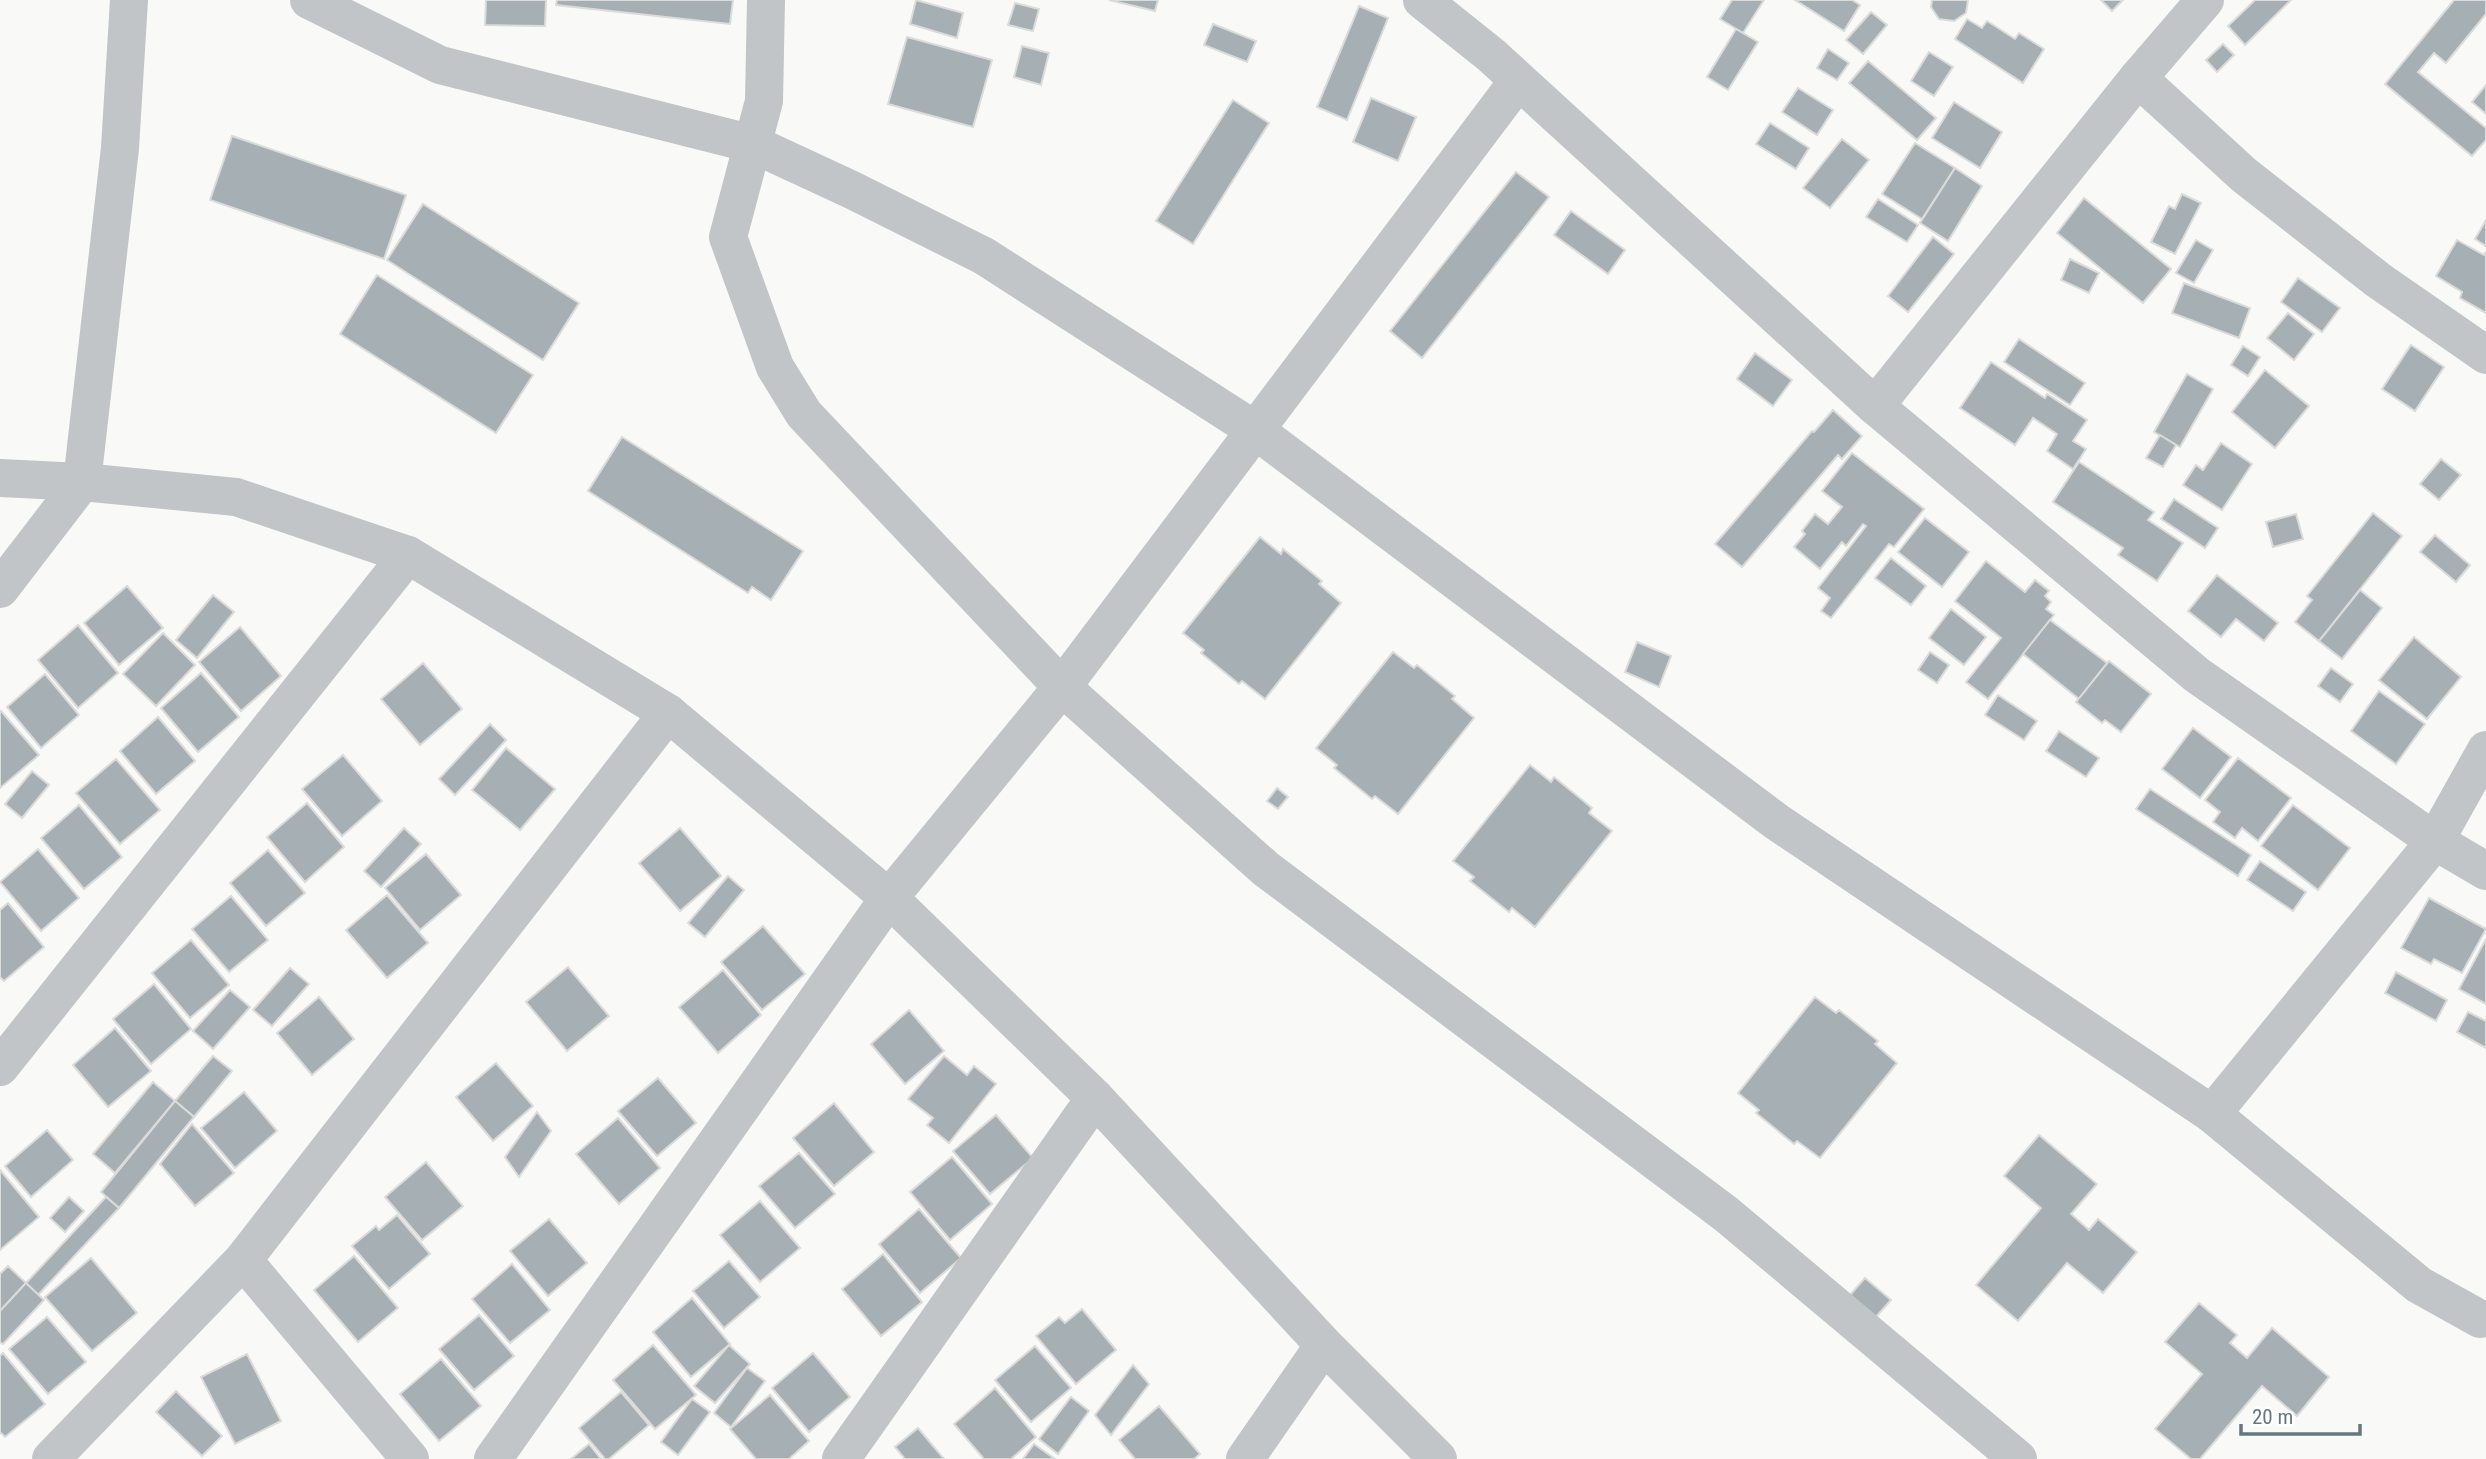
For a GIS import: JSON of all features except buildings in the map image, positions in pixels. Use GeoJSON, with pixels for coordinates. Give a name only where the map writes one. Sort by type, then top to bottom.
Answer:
{"type":"FeatureCollection","features":[{"type":"Feature","properties":{"kind":"street"},"geometry":{"type":"LineString","coordinates":[[0,589],[82,482],[120,148],[129,0]]}},
{"type":"Feature","properties":{"kind":"street"},"geometry":{"type":"LineString","coordinates":[[310,0],[440,65],[752,144],[984,256],[1255,430],[1777,822],[2212,1114],[2419,1285],[2480,1319]]}},
{"type":"Feature","properties":{"kind":"street"},"geometry":{"type":"LineString","coordinates":[[766,0],[764,101],[728,237],[775,367],[804,414],[1062,687],[1266,869],[1726,1214],[2018,1459]]}},
{"type":"Feature","properties":{"kind":"street"},"geometry":{"type":"LineString","coordinates":[[1422,0],[1491,55],[1875,406],[2197,675],[2435,841],[2486,871]]}},
{"type":"Feature","properties":{"kind":"street"},"geometry":{"type":"LineString","coordinates":[[1875,406],[2138,78],[2205,0]]}},
{"type":"Feature","properties":{"kind":"street"},"geometry":{"type":"LineString","coordinates":[[2138,78],[2244,175],[2378,280],[2486,355]]}},
{"type":"Feature","properties":{"kind":"street"},"geometry":{"type":"LineString","coordinates":[[493,1459],[889,898],[1062,687],[1518,81]]}},
{"type":"Feature","properties":{"kind":"street"},"geometry":{"type":"LineString","coordinates":[[0,478],[82,482],[236,497],[408,555],[668,713],[889,898],[1095,1098],[1324,1345],[1438,1459]]}},
{"type":"Feature","properties":{"kind":"street"},"geometry":{"type":"LineString","coordinates":[[0,1068],[408,555]]}},
{"type":"Feature","properties":{"kind":"street"},"geometry":{"type":"LineString","coordinates":[[51,1459],[243,1260],[668,713]]}},
{"type":"Feature","properties":{"kind":"street"},"geometry":{"type":"LineString","coordinates":[[2212,1114],[2435,841],[2486,750]]}},
{"type":"Feature","properties":{"kind":"street"},"geometry":{"type":"LineString","coordinates":[[841,1459],[1095,1098]]}},
{"type":"Feature","properties":{"kind":"street"},"geometry":{"type":"LineString","coordinates":[[243,1260],[410,1459]]}},
{"type":"Feature","properties":{"kind":"street"},"geometry":{"type":"LineString","coordinates":[[1245,1459],[1324,1345]]}}]}
